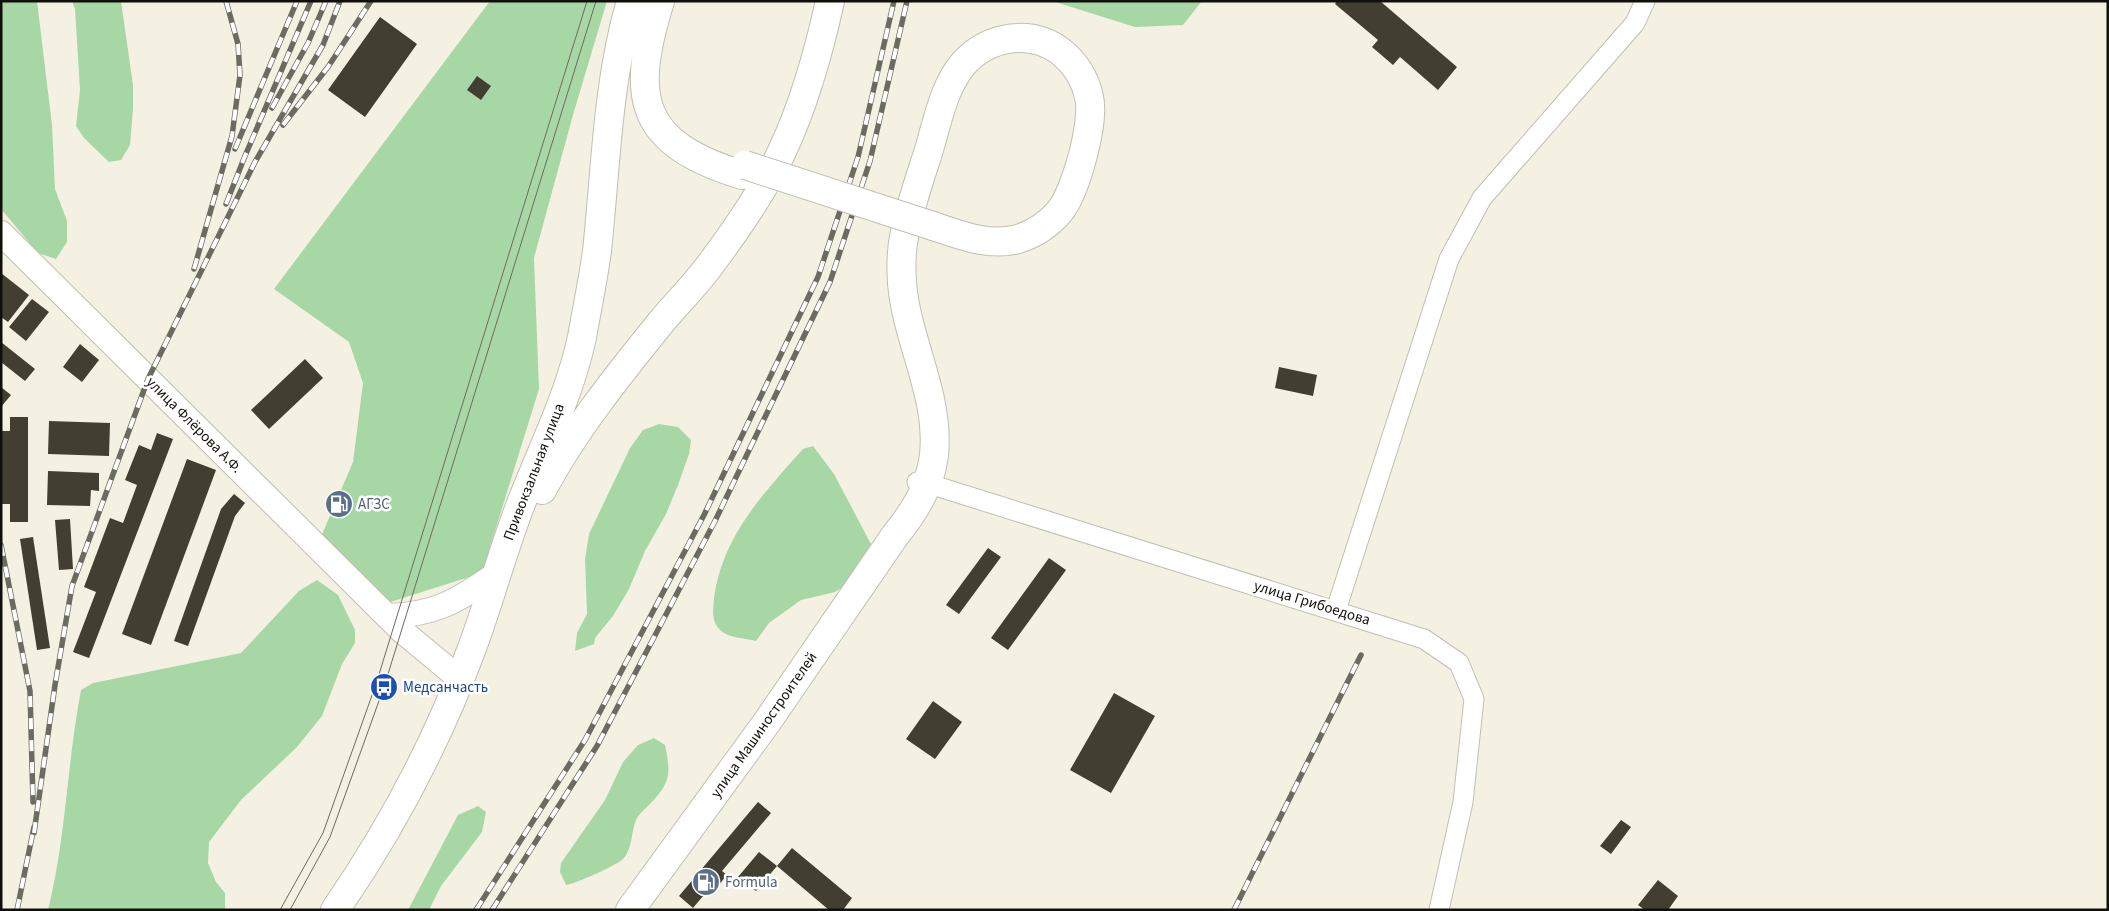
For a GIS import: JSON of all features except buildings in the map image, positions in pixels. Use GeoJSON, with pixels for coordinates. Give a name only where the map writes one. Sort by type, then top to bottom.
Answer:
{"type":"FeatureCollection","features":[{"type":"Feature","properties":{"kind":"main road","name":"Привокзальная улица"},"geometry":{"type":"LineString","coordinates":[[335,910],[396,812],[427,753],[460,679],[481,623],[495,575],[522,500],[556,422],[581,341],[597,252],[614,70],[630,1]]}},
{"type":"Feature","properties":{"kind":"main road"},"geometry":{"type":"LineString","coordinates":[[660,1],[647,47],[644,72],[645,94],[652,115],[664,133],[684,151],[716,167],[743,170]]}},
{"type":"Feature","properties":{"kind":"main road"},"geometry":{"type":"LineString","coordinates":[[671,1],[655,56],[654,82],[661,111],[672,127],[689,143],[743,170]]}},
{"type":"Feature","properties":{"kind":"main road"},"geometry":{"type":"LineString","coordinates":[[481,623],[533,507],[555,467],[593,412],[662,322],[713,261],[750,206],[783,150],[815,61],[830,1]]}},
{"type":"Feature","properties":{"kind":"main road","name":"улица Машиностроителей"},"geometry":{"type":"LineString","coordinates":[[630,910],[767,722],[894,537],[922,483],[924,455],[922,410],[896,312],[892,284],[892,253],[903,200],[934,101],[955,58],[974,41],[983,36],[1010,28],[1025,28],[1052,35],[1065,42],[1088,65],[1094,78],[1101,109],[1100,126],[1090,165],[1075,205],[1067,218],[1041,241],[1007,251],[981,250],[931,231],[743,170]]}},
{"type":"Feature","properties":{"kind":"street"},"geometry":{"type":"LineString","coordinates":[[1336,610],[1449,259],[1482,198],[1635,23],[1645,1]]}},
{"type":"Feature","properties":{"kind":"street","name":"улица Флёрова А.Ф."},"geometry":{"type":"LineString","coordinates":[[1,233],[387,616],[460,679]]}},
{"type":"Feature","properties":{"kind":"street","name":"улица Грибоедова"},"geometry":{"type":"LineString","coordinates":[[922,483],[1336,610],[1424,639],[1459,663],[1474,700],[1463,802],[1439,910]]}},
{"type":"Feature","properties":{"kind":"street"},"geometry":{"type":"LineString","coordinates":[[387,616],[406,616],[457,601],[495,575]]}},
{"type":"Feature","properties":{"kind":"green space"},"geometry":{"type":"Polygon","coordinates":[[[1,1],[37,1],[52,125],[55,189],[67,221],[67,242],[56,259],[38,253],[1,209],[1,1]]]}},
{"type":"Feature","properties":{"kind":"green space"},"geometry":{"type":"Polygon","coordinates":[[[72,1],[121,1],[133,85],[133,109],[130,145],[121,160],[109,162],[84,138],[76,126],[80,90],[75,9],[72,1]]]}},
{"type":"Feature","properties":{"kind":"green space"},"geometry":{"type":"Polygon","coordinates":[[[490,1],[607,1],[573,115],[534,258],[539,389],[482,573],[384,604],[320,539],[353,462],[363,383],[349,342],[274,289],[490,1]]]}},
{"type":"Feature","properties":{"kind":"green space"},"geometry":{"type":"Polygon","coordinates":[[[1052,1],[1202,1],[1183,25],[1135,27],[1052,1]]]}},
{"type":"Feature","properties":{"kind":"green space"},"geometry":{"type":"Polygon","coordinates":[[[659,424],[678,427],[691,440],[689,454],[678,485],[666,514],[645,551],[629,589],[613,616],[595,638],[594,644],[575,651],[577,633],[587,614],[585,559],[589,534],[630,448],[643,430],[659,424]]]}},
{"type":"Feature","properties":{"kind":"green space"},"geometry":{"type":"Polygon","coordinates":[[[813,446],[834,474],[872,546],[851,582],[835,592],[801,600],[769,623],[756,641],[727,635],[717,627],[713,611],[719,575],[726,554],[747,517],[773,482],[803,449],[813,446]]]}},
{"type":"Feature","properties":{"kind":"green space"},"geometry":{"type":"Polygon","coordinates":[[[317,580],[338,595],[355,630],[355,643],[342,664],[322,716],[297,747],[241,800],[209,842],[208,863],[216,882],[225,893],[225,910],[48,910],[59,856],[72,745],[81,690],[93,683],[241,653],[299,591],[317,580]]]}},
{"type":"Feature","properties":{"kind":"green space"},"geometry":{"type":"Polygon","coordinates":[[[654,738],[665,745],[668,777],[662,790],[637,818],[627,854],[621,861],[606,869],[566,885],[560,872],[561,863],[605,800],[623,762],[638,745],[654,738]]]}},
{"type":"Feature","properties":{"kind":"green space"},"geometry":{"type":"Polygon","coordinates":[[[478,806],[486,812],[482,832],[441,886],[429,910],[408,910],[458,815],[478,806]]]}},
{"type":"Feature","properties":{"kind":"tram line"},"geometry":{"type":"LineString","coordinates":[[280,910],[323,833],[376,684],[587,1]]}},
{"type":"Feature","properties":{"kind":"tram line"},"geometry":{"type":"LineString","coordinates":[[290,910],[330,837],[384,687],[596,1]]}},
{"type":"Feature","properties":{"kind":"railway"},"geometry":{"type":"LineString","coordinates":[[194,269],[232,136],[240,75],[238,44],[226,1]]}},
{"type":"Feature","properties":{"kind":"railway"},"geometry":{"type":"LineString","coordinates":[[235,149],[297,1]]}},
{"type":"Feature","properties":{"kind":"railway"},"geometry":{"type":"LineString","coordinates":[[226,204],[311,1]]}},
{"type":"Feature","properties":{"kind":"railway"},"geometry":{"type":"LineString","coordinates":[[272,108],[308,43],[326,1]]}},
{"type":"Feature","properties":{"kind":"railway"},"geometry":{"type":"LineString","coordinates":[[34,833],[55,685],[72,586],[148,379],[255,162],[323,45],[340,1]]}},
{"type":"Feature","properties":{"kind":"railway"},"geometry":{"type":"LineString","coordinates":[[283,125],[328,67],[371,1]]}},
{"type":"Feature","properties":{"kind":"railway"},"geometry":{"type":"LineString","coordinates":[[476,910],[585,740],[704,515],[818,277],[858,157],[894,1]]}},
{"type":"Feature","properties":{"kind":"railway"},"geometry":{"type":"LineString","coordinates":[[492,910],[597,746],[715,521],[830,282],[870,161],[907,1]]}},
{"type":"Feature","properties":{"kind":"railway"},"geometry":{"type":"LineString","coordinates":[[1,545],[30,691],[33,802]]}},
{"type":"Feature","properties":{"kind":"railway"},"geometry":{"type":"LineString","coordinates":[[1234,910],[1361,655]]}},
{"type":"Feature","properties":{"kind":"railway"},"geometry":{"type":"LineString","coordinates":[[17,910],[34,827]]}},
{"type":"Feature","properties":{"kind":"place","name":"АГЗС"},"geometry":{"type":"Point","coordinates":[339,504]}},
{"type":"Feature","properties":{"kind":"place","name":"Медсанчасть"},"geometry":{"type":"Point","coordinates":[384,687]}},
{"type":"Feature","properties":{"kind":"place","name":"Formula"},"geometry":{"type":"Point","coordinates":[706,882]}}]}
